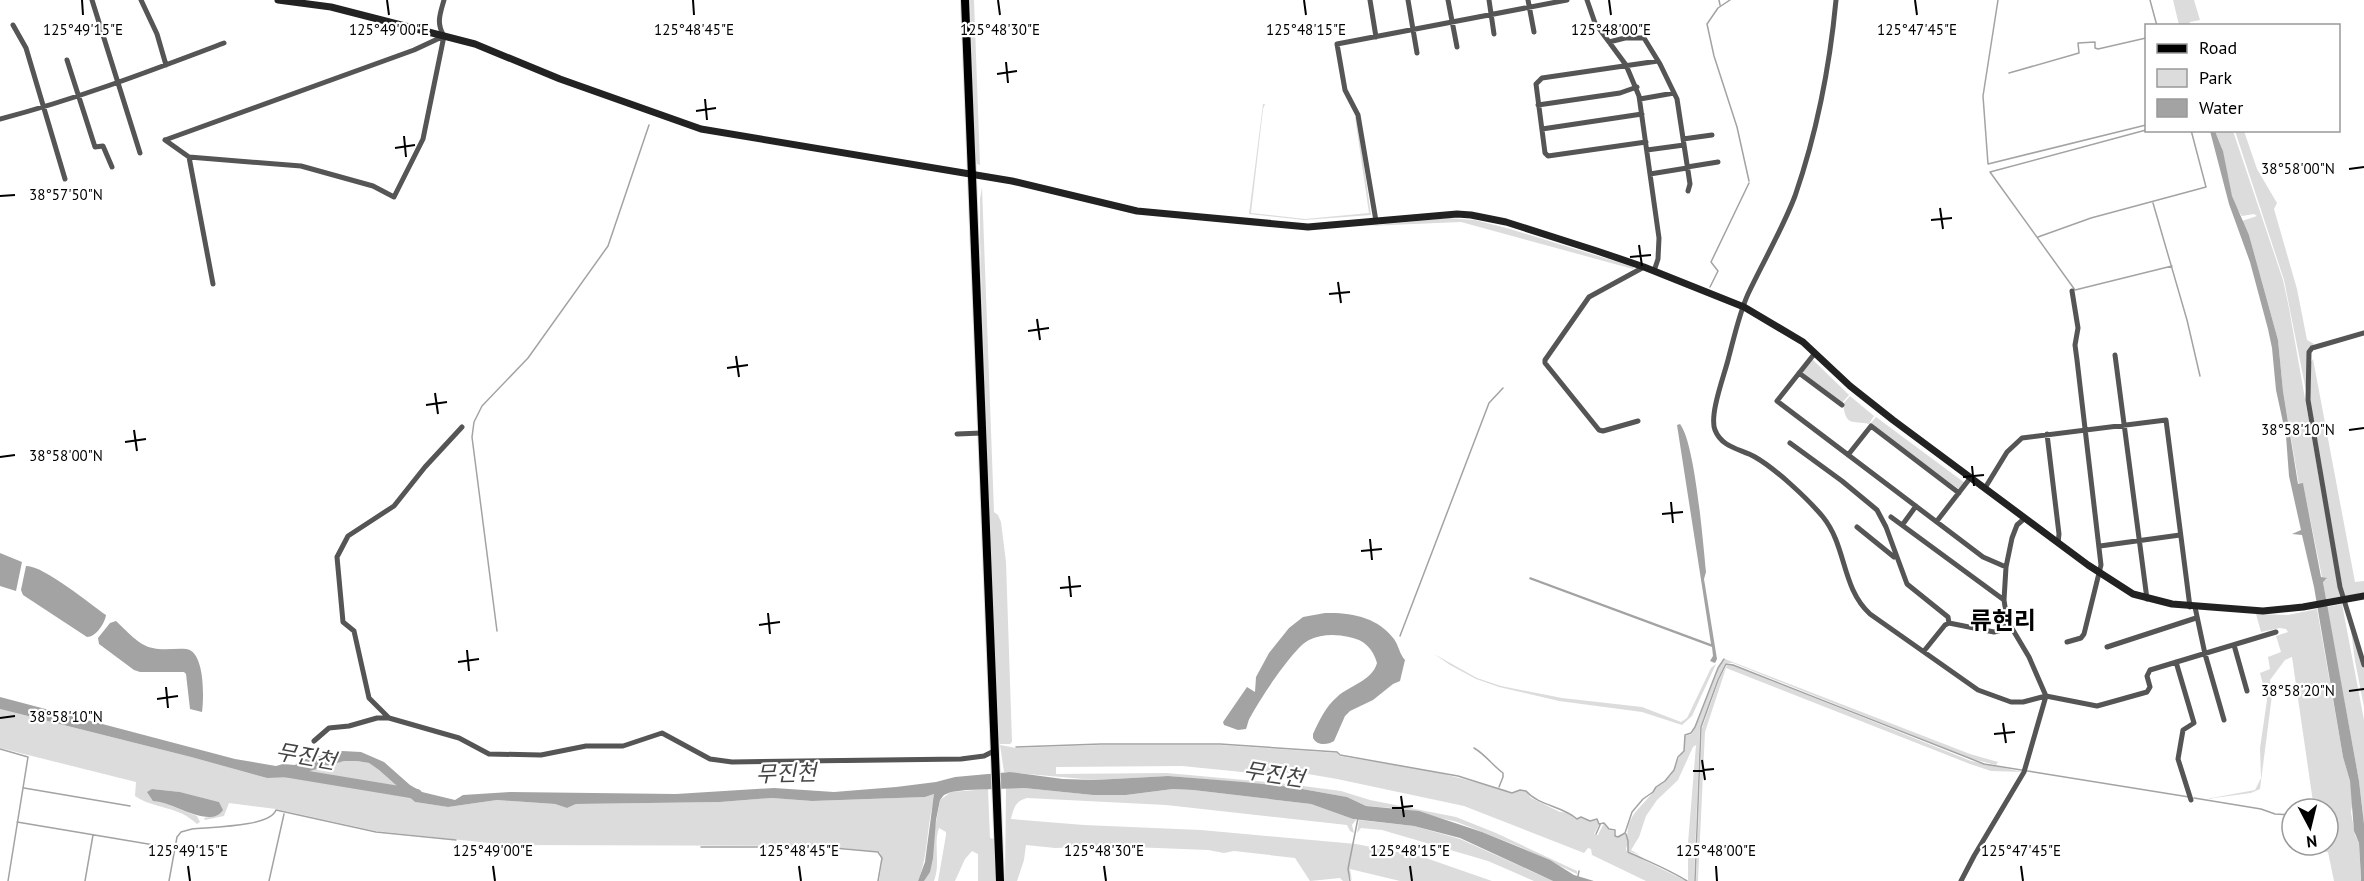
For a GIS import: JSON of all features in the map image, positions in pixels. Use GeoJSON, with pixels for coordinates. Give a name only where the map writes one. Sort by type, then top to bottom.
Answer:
{"type":"FeatureCollection","features":[{"type":"Feature","properties":{"kind":"main road"},"geometry":{"type":"LineString","coordinates":[[278,0],[331,7],[475,44],[560,79],[701,129],[1012,181],[1137,211],[1308,227],[1439,215],[1471,215],[1506,222],[1644,267],[1744,307],[1803,342],[1868,400],[2058,543],[2133,594],[2147,599],[2192,607],[2263,611],[2303,607],[2364,596]]}},
{"type":"Feature","properties":{"kind":"main road"},"geometry":{"type":"LineString","coordinates":[[965,0],[1000,881]]}},
{"type":"Feature","properties":{"kind":"street"},"geometry":{"type":"LineString","coordinates":[[92,0],[140,153]]}},
{"type":"Feature","properties":{"kind":"street"},"geometry":{"type":"LineString","coordinates":[[141,0],[157,34],[166,65]]}},
{"type":"Feature","properties":{"kind":"street"},"geometry":{"type":"LineString","coordinates":[[444,0],[438,19],[439,29],[444,36],[423,140],[394,197],[372,186],[301,166],[189,157],[165,140],[414,51],[444,36]]}},
{"type":"Feature","properties":{"kind":"street"},"geometry":{"type":"LineString","coordinates":[[1370,0],[1376,37]]}},
{"type":"Feature","properties":{"kind":"street"},"geometry":{"type":"LineString","coordinates":[[1408,0],[1417,53]]}},
{"type":"Feature","properties":{"kind":"street"},"geometry":{"type":"LineString","coordinates":[[1448,0],[1457,47]]}},
{"type":"Feature","properties":{"kind":"street"},"geometry":{"type":"LineString","coordinates":[[1489,0],[1494,34]]}},
{"type":"Feature","properties":{"kind":"street"},"geometry":{"type":"LineString","coordinates":[[1528,0],[1534,32]]}},
{"type":"Feature","properties":{"kind":"street"},"geometry":{"type":"LineString","coordinates":[[1376,221],[1358,115],[1345,90],[1337,44],[1567,0]]}},
{"type":"Feature","properties":{"kind":"street"},"geometry":{"type":"LineString","coordinates":[[1587,0],[1595,23],[1626,65],[1640,99],[1659,238],[1658,259],[1654,271]]}},
{"type":"Feature","properties":{"kind":"street"},"geometry":{"type":"LineString","coordinates":[[1836,0],[1827,67],[1798,186],[1744,307],[1716,407],[1715,431],[1735,450],[1755,457],[1810,502],[1830,527],[1852,591],[1859,604],[1978,690],[1993,697],[2011,702],[2023,702],[2046,696],[2097,706],[2106,705],[2147,692],[2150,687],[2147,676],[2150,670],[2276,632]]}},
{"type":"Feature","properties":{"kind":"street"},"geometry":{"type":"LineString","coordinates":[[13,25],[26,48],[64,179]]}},
{"type":"Feature","properties":{"kind":"street"},"geometry":{"type":"LineString","coordinates":[[1610,42],[1625,38],[1644,38],[1658,61],[1677,99],[1690,188],[1688,191]]}},
{"type":"Feature","properties":{"kind":"street"},"geometry":{"type":"LineString","coordinates":[[0,120],[44,108],[117,83],[224,43]]}},
{"type":"Feature","properties":{"kind":"street"},"geometry":{"type":"LineString","coordinates":[[67,60],[96,147],[103,146],[112,167]]}},
{"type":"Feature","properties":{"kind":"street"},"geometry":{"type":"LineString","coordinates":[[1646,142],[1549,156],[1545,153],[1536,84],[1542,78],[1658,61]]}},
{"type":"Feature","properties":{"kind":"street"},"geometry":{"type":"LineString","coordinates":[[1538,105],[1620,93],[1637,87]]}},
{"type":"Feature","properties":{"kind":"street"},"geometry":{"type":"LineString","coordinates":[[1640,99],[1674,93]]}},
{"type":"Feature","properties":{"kind":"street"},"geometry":{"type":"LineString","coordinates":[[1542,129],[1642,114]]}},
{"type":"Feature","properties":{"kind":"street"},"geometry":{"type":"LineString","coordinates":[[1647,150],[1712,135]]}},
{"type":"Feature","properties":{"kind":"street"},"geometry":{"type":"LineString","coordinates":[[189,157],[213,284]]}},
{"type":"Feature","properties":{"kind":"street"},"geometry":{"type":"LineString","coordinates":[[1650,174],[1718,162]]}},
{"type":"Feature","properties":{"kind":"street"},"geometry":{"type":"LineString","coordinates":[[1638,422],[1599,430],[1567,393],[1545,360],[1589,297],[1644,267]]}},
{"type":"Feature","properties":{"kind":"street"},"geometry":{"type":"LineString","coordinates":[[2067,642],[2081,638],[2084,634],[2102,565],[2075,345],[2078,328],[2072,291]]}},
{"type":"Feature","properties":{"kind":"street"},"geometry":{"type":"LineString","coordinates":[[2364,333],[2312,348],[2309,352],[2308,400],[2341,600],[2364,664]]}},
{"type":"Feature","properties":{"kind":"street"},"geometry":{"type":"LineString","coordinates":[[1815,353],[1777,401],[1983,557],[2006,567]]}},
{"type":"Feature","properties":{"kind":"street"},"geometry":{"type":"LineString","coordinates":[[2115,355],[2147,599]]}},
{"type":"Feature","properties":{"kind":"street"},"geometry":{"type":"LineString","coordinates":[[1799,373],[1842,405]]}},
{"type":"Feature","properties":{"kind":"street"},"geometry":{"type":"LineString","coordinates":[[1985,488],[2016,441],[2026,437],[2166,420],[2180,535],[2192,607],[2224,720]]}},
{"type":"Feature","properties":{"kind":"street"},"geometry":{"type":"LineString","coordinates":[[1848,455],[1871,426],[1959,493]]}},
{"type":"Feature","properties":{"kind":"street"},"geometry":{"type":"LineString","coordinates":[[389,718],[369,698],[354,631],[343,622],[337,557],[348,536],[394,506],[425,467],[462,427]]}},
{"type":"Feature","properties":{"kind":"street"},"geometry":{"type":"LineString","coordinates":[[957,435],[982,433]]}},
{"type":"Feature","properties":{"kind":"street"},"geometry":{"type":"LineString","coordinates":[[2047,434],[2059,534],[2058,543]]}},
{"type":"Feature","properties":{"kind":"street"},"geometry":{"type":"LineString","coordinates":[[1790,443],[1877,510],[1886,527],[1907,584],[1948,617],[1949,623]]}},
{"type":"Feature","properties":{"kind":"street"},"geometry":{"type":"LineString","coordinates":[[1937,521],[1971,477]]}},
{"type":"Feature","properties":{"kind":"street"},"geometry":{"type":"LineString","coordinates":[[1903,524],[1916,506]]}},
{"type":"Feature","properties":{"kind":"street"},"geometry":{"type":"LineString","coordinates":[[1891,516],[2004,600]]}},
{"type":"Feature","properties":{"kind":"street"},"geometry":{"type":"LineString","coordinates":[[1924,651],[1940,630],[1949,623],[1994,632],[2001,631],[2006,626],[2004,600],[2006,567],[2017,525],[2025,518]]}},
{"type":"Feature","properties":{"kind":"street"},"geometry":{"type":"LineString","coordinates":[[1857,527],[1896,558]]}},
{"type":"Feature","properties":{"kind":"street"},"geometry":{"type":"LineString","coordinates":[[2100,546],[2180,535]]}},
{"type":"Feature","properties":{"kind":"street"},"geometry":{"type":"LineString","coordinates":[[2107,647],[2196,618]]}},
{"type":"Feature","properties":{"kind":"street"},"geometry":{"type":"LineString","coordinates":[[1961,881],[2025,771],[2046,696],[2029,657],[2007,620]]}},
{"type":"Feature","properties":{"kind":"street"},"geometry":{"type":"LineString","coordinates":[[2234,645],[2247,691]]}},
{"type":"Feature","properties":{"kind":"street"},"geometry":{"type":"LineString","coordinates":[[2176,663],[2194,723],[2183,730],[2178,759],[2191,798]]}},
{"type":"Feature","properties":{"kind":"street"},"geometry":{"type":"LineString","coordinates":[[314,741],[329,728],[349,726],[377,718],[389,718],[459,738],[489,754],[541,755],[586,746],[622,746],[662,733],[710,759],[732,762],[961,759],[984,756],[994,751]]}},
{"type":"Feature","properties":{"kind":"green space"},"geometry":{"type":"Polygon","coordinates":[[[970,0],[974,0],[980,165],[977,164],[976,159],[970,0]]]}},
{"type":"Feature","properties":{"kind":"green space"},"geometry":{"type":"Polygon","coordinates":[[[2173,0],[2194,0],[2200,20],[2189,24],[2179,24],[2173,0]]]}},
{"type":"Feature","properties":{"kind":"green space"},"geometry":{"type":"Polygon","coordinates":[[[1263,104],[1265,104],[1251,213],[1305,219],[1369,213],[1355,117],[1357,118],[1371,215],[1304,220],[1249,214],[1263,104]]]}},
{"type":"Feature","properties":{"kind":"green space"},"geometry":{"type":"Polygon","coordinates":[[[2215,132],[2233,132],[2283,280],[2340,597],[2326,599],[2323,581],[2327,579],[2322,577],[2303,484],[2299,485],[2283,391],[2278,340],[2249,235],[2242,221],[2257,216],[2254,214],[2242,216],[2237,209],[2229,186],[2222,148],[2215,132]]]}},
{"type":"Feature","properties":{"kind":"green space"},"geometry":{"type":"Polygon","coordinates":[[[2235,132],[2244,132],[2257,169],[2277,203],[2274,209],[2297,289],[2307,340],[2314,344],[2310,348],[2306,391],[2284,280],[2235,132]]]}},
{"type":"Feature","properties":{"kind":"green space"},"geometry":{"type":"Polygon","coordinates":[[[982,187],[994,512],[1001,522],[1006,562],[1012,742],[1010,744],[1000,744],[997,730],[980,240],[982,187]]]}},
{"type":"Feature","properties":{"kind":"green space"},"geometry":{"type":"Polygon","coordinates":[[[1448,218],[1475,220],[1510,229],[1634,267],[1633,269],[1461,222],[1367,226],[1448,218]]]}},
{"type":"Feature","properties":{"kind":"green space"},"geometry":{"type":"Polygon","coordinates":[[[1812,359],[1849,395],[1842,403],[1802,372],[1812,359]]]}},
{"type":"Feature","properties":{"kind":"green space"},"geometry":{"type":"Polygon","coordinates":[[[2313,359],[2355,582],[2364,581],[2364,593],[2345,596],[2342,585],[2310,401],[2313,359]]]}},
{"type":"Feature","properties":{"kind":"green space"},"geometry":{"type":"Polygon","coordinates":[[[1850,396],[1874,416],[1869,424],[1848,419],[1843,404],[1850,396]]]}},
{"type":"Feature","properties":{"kind":"green space"},"geometry":{"type":"Polygon","coordinates":[[[1876,417],[1965,483],[1960,490],[1870,424],[1876,417]]]}},
{"type":"Feature","properties":{"kind":"green space"},"geometry":{"type":"Polygon","coordinates":[[[2342,604],[2364,720],[2364,824],[2359,781],[2327,607],[2342,604]]]}},
{"type":"Feature","properties":{"kind":"green space"},"geometry":{"type":"Polygon","coordinates":[[[2317,609],[2343,757],[2350,781],[2353,800],[2351,812],[2355,835],[2359,843],[2361,881],[2334,881],[2329,857],[2340,857],[2340,797],[2312,797],[2292,657],[2285,660],[2270,680],[2272,695],[2260,789],[2251,793],[2206,799],[2255,790],[2261,778],[2260,748],[2267,700],[2260,673],[2270,669],[2268,657],[2281,652],[2276,636],[2288,632],[2280,628],[2261,632],[2256,614],[2288,615],[2317,609]]]}},
{"type":"Feature","properties":{"kind":"green space"},"geometry":{"type":"Polygon","coordinates":[[[2350,623],[2364,669],[2364,707],[2355,661],[2350,623]]]}},
{"type":"Feature","properties":{"kind":"green space"},"geometry":{"type":"Polygon","coordinates":[[[1434,654],[1477,678],[1501,686],[1562,698],[1642,707],[1681,722],[1687,718],[1711,668],[1716,664],[1692,716],[1682,725],[1642,712],[1559,701],[1499,687],[1476,679],[1434,654]]]}},
{"type":"Feature","properties":{"kind":"green space"},"geometry":{"type":"Polygon","coordinates":[[[1725,659],[1970,754],[1998,762],[1996,765],[1972,759],[1733,663],[1726,663],[1717,680],[1700,728],[1694,881],[1688,881],[1688,843],[1696,745],[1678,780],[1657,800],[1646,816],[1639,837],[1631,850],[1640,855],[1628,851],[1628,829],[1638,809],[1658,785],[1668,779],[1673,772],[1684,751],[1685,736],[1692,734],[1718,669],[1725,659]]]}},
{"type":"Feature","properties":{"kind":"green space"},"geometry":{"type":"Polygon","coordinates":[[[1727,665],[1733,665],[1971,761],[2023,772],[1991,771],[1970,764],[1726,668],[1705,732],[1698,881],[1696,881],[1702,728],[1719,680],[1727,665]]]}},
{"type":"Feature","properties":{"kind":"green space"},"geometry":{"type":"Polygon","coordinates":[[[0,709],[267,778],[344,761],[369,763],[415,802],[448,807],[497,800],[555,804],[567,808],[576,804],[720,802],[772,798],[812,801],[925,797],[934,794],[935,797],[922,871],[918,881],[879,881],[882,862],[880,852],[823,846],[508,845],[376,831],[276,809],[229,803],[224,816],[205,820],[204,818],[218,815],[219,802],[180,792],[152,789],[159,801],[197,816],[200,822],[197,824],[174,810],[151,804],[135,796],[136,782],[0,748],[0,709]]]}},
{"type":"Feature","properties":{"kind":"green space"},"geometry":{"type":"Polygon","coordinates":[[[1000,745],[1016,748],[1220,745],[1337,753],[1339,756],[1432,771],[1506,790],[1512,794],[1520,790],[1526,791],[1531,798],[1560,812],[1570,813],[1577,819],[1597,820],[1599,825],[1594,834],[1598,835],[1604,823],[1609,830],[1614,831],[1615,837],[1625,833],[1628,841],[1627,852],[1686,881],[1646,881],[1592,855],[1591,849],[1588,848],[1584,853],[1464,806],[1337,779],[1302,773],[1242,772],[1182,766],[1056,767],[1056,774],[1167,773],[1341,791],[1370,800],[1456,817],[1577,871],[1577,874],[1520,847],[1457,822],[1403,809],[1366,806],[1347,797],[1291,787],[1168,776],[1095,780],[1004,772],[1000,745]]]}},
{"type":"Feature","properties":{"kind":"green space"},"geometry":{"type":"Polygon","coordinates":[[[1006,788],[1093,795],[1126,795],[1173,789],[1193,790],[1311,804],[1356,820],[1352,825],[1354,833],[1347,825],[1166,805],[1027,798],[1017,803],[1011,819],[1201,830],[1356,844],[1423,857],[1492,881],[1400,881],[1350,869],[1352,881],[1348,871],[1349,881],[1343,881],[1340,878],[1310,881],[1295,858],[1234,851],[1224,853],[1208,850],[1106,846],[1055,848],[1026,845],[1017,881],[1005,881],[1006,788]]]}},
{"type":"Feature","properties":{"kind":"green space"},"geometry":{"type":"Polygon","coordinates":[[[988,789],[990,838],[994,839],[997,881],[978,881],[978,854],[972,851],[965,859],[955,881],[938,881],[946,835],[946,832],[939,828],[936,874],[934,881],[924,881],[931,866],[940,800],[951,792],[988,789]]]}},
{"type":"Feature","properties":{"kind":"green space"},"geometry":{"type":"Polygon","coordinates":[[[1359,820],[1414,826],[1460,839],[1553,881],[1534,881],[1488,861],[1382,830],[1361,828],[1357,833],[1359,820]]]}},
{"type":"Feature","properties":{"kind":"water"},"geometry":{"type":"Polygon","coordinates":[[[2210,132],[2215,132],[2223,151],[2232,196],[2249,235],[2278,340],[2283,391],[2298,484],[2303,483],[2321,577],[2327,578],[2323,582],[2359,781],[2364,824],[2364,881],[2361,881],[2359,843],[2354,831],[2350,781],[2343,757],[2314,587],[2302,535],[2292,534],[2301,530],[2289,476],[2286,436],[2276,390],[2272,348],[2250,262],[2229,204],[2210,132]]]}},
{"type":"Feature","properties":{"kind":"water"},"geometry":{"type":"Polygon","coordinates":[[[1680,424],[1690,451],[1698,494],[1706,572],[1704,579],[1717,659],[1715,663],[1710,661],[1713,656],[1712,647],[1529,579],[1530,577],[1711,644],[1677,425],[1680,424]]]}},
{"type":"Feature","properties":{"kind":"water"},"geometry":{"type":"Polygon","coordinates":[[[0,553],[22,562],[16,591],[0,586],[0,553]]]}},
{"type":"Feature","properties":{"kind":"water"},"geometry":{"type":"Polygon","coordinates":[[[26,566],[34,567],[55,578],[106,615],[97,632],[87,637],[23,595],[21,590],[26,566]]]}},
{"type":"Feature","properties":{"kind":"water"},"geometry":{"type":"Polygon","coordinates":[[[1325,613],[1363,617],[1387,632],[1396,642],[1405,660],[1400,681],[1373,700],[1350,711],[1345,716],[1334,741],[1320,744],[1315,741],[1313,734],[1329,705],[1370,674],[1377,663],[1371,649],[1360,640],[1339,635],[1318,637],[1303,644],[1287,662],[1255,708],[1246,729],[1238,730],[1224,725],[1223,722],[1247,687],[1255,692],[1256,677],[1269,653],[1289,628],[1303,617],[1325,613]]]}},
{"type":"Feature","properties":{"kind":"water"},"geometry":{"type":"Polygon","coordinates":[[[116,621],[148,647],[186,649],[192,652],[197,658],[202,676],[202,712],[190,709],[184,672],[140,672],[99,644],[98,638],[110,623],[116,621]]]}},
{"type":"Feature","properties":{"kind":"water"},"geometry":{"type":"Polygon","coordinates":[[[0,697],[235,759],[276,766],[295,765],[302,760],[342,751],[361,752],[384,762],[410,785],[422,792],[455,800],[463,795],[510,792],[676,794],[774,788],[834,792],[896,787],[955,777],[1010,772],[1063,779],[1095,780],[1168,776],[1291,787],[1347,797],[1366,806],[1419,811],[1482,832],[1550,860],[1574,875],[1594,881],[1553,881],[1460,838],[1414,826],[1353,819],[1311,804],[1193,790],[1173,789],[1126,795],[1093,795],[1024,788],[966,790],[944,795],[940,800],[936,820],[930,872],[924,881],[918,881],[925,862],[934,794],[925,797],[812,801],[772,798],[720,802],[576,804],[567,808],[555,804],[497,800],[448,807],[415,802],[369,763],[344,761],[289,777],[267,778],[0,709],[0,697]]]}},
{"type":"Feature","properties":{"kind":"water"},"geometry":{"type":"Polygon","coordinates":[[[152,789],[180,792],[219,802],[223,810],[217,815],[200,816],[153,801],[147,792],[152,789]]]}},
{"type":"Feature","properties":{"kind":"waterway"},"geometry":{"type":"LineString","coordinates":[[1719,0],[1720,5]]}},
{"type":"Feature","properties":{"kind":"waterway"},"geometry":{"type":"LineString","coordinates":[[1730,0],[1718,8],[1707,24],[1714,56],[1737,127],[1749,181]]}},
{"type":"Feature","properties":{"kind":"waterway"},"geometry":{"type":"LineString","coordinates":[[1998,0],[1983,96],[1988,164],[2145,125]]}},
{"type":"Feature","properties":{"kind":"waterway"},"geometry":{"type":"LineString","coordinates":[[2150,0],[2156,24]]}},
{"type":"Feature","properties":{"kind":"waterway"},"geometry":{"type":"LineString","coordinates":[[2009,73],[2079,53],[2078,43],[2095,42],[2095,48],[2098,49],[2145,38]]}},
{"type":"Feature","properties":{"kind":"waterway"},"geometry":{"type":"LineString","coordinates":[[497,631],[472,437],[474,422],[482,406],[528,358],[608,246],[649,125]]}},
{"type":"Feature","properties":{"kind":"waterway"},"geometry":{"type":"LineString","coordinates":[[2145,130],[1990,172],[2075,290],[2172,266]]}},
{"type":"Feature","properties":{"kind":"waterway"},"geometry":{"type":"LineString","coordinates":[[2038,237],[2091,218],[2206,187],[2192,132]]}},
{"type":"Feature","properties":{"kind":"waterway"},"geometry":{"type":"LineString","coordinates":[[1710,287],[1718,271],[1711,262],[1749,183]]}},
{"type":"Feature","properties":{"kind":"waterway"},"geometry":{"type":"LineString","coordinates":[[2153,203],[2187,320],[2200,376]]}},
{"type":"Feature","properties":{"kind":"waterway"},"geometry":{"type":"LineString","coordinates":[[1400,636],[1489,403],[1503,388]]}},
{"type":"Feature","properties":{"kind":"waterway"},"geometry":{"type":"LineString","coordinates":[[1016,747],[1220,744],[1337,752],[1340,755],[1458,776],[1512,793],[1520,790],[1526,791],[1537,800],[1565,811],[1577,819],[1581,817],[1590,821],[1597,819],[1599,824],[1604,823],[1609,829],[1615,830],[1615,836],[1618,837],[1625,833],[1632,812],[1674,770],[1678,757],[1684,751],[1685,735],[1691,733],[1695,727],[1718,668],[1724,659]]}},
{"type":"Feature","properties":{"kind":"waterway"},"geometry":{"type":"LineString","coordinates":[[1695,881],[1701,727],[1726,664],[1984,764],[2189,797]]}},
{"type":"Feature","properties":{"kind":"waterway"},"geometry":{"type":"LineString","coordinates":[[1474,748],[1503,773],[1499,787]]}},
{"type":"Feature","properties":{"kind":"waterway"},"geometry":{"type":"LineString","coordinates":[[0,749],[28,757],[8,881]]}},
{"type":"Feature","properties":{"kind":"waterway","name":"무진천"},"geometry":{"type":"LineString","coordinates":[[284,772],[417,794]]}},
{"type":"Feature","properties":{"kind":"waterway"},"geometry":{"type":"LineString","coordinates":[[24,788],[130,806]]}},
{"type":"Feature","properties":{"kind":"waterway"},"geometry":{"type":"LineString","coordinates":[[2194,798],[2280,814]]}},
{"type":"Feature","properties":{"kind":"waterway"},"geometry":{"type":"LineString","coordinates":[[169,881],[177,837],[181,832],[252,823],[271,816],[276,810],[376,832],[456,840]]}},
{"type":"Feature","properties":{"kind":"waterway"},"geometry":{"type":"LineString","coordinates":[[269,881],[284,814]]}},
{"type":"Feature","properties":{"kind":"waterway"},"geometry":{"type":"LineString","coordinates":[[1350,881],[1348,869],[1358,818]]}},
{"type":"Feature","properties":{"kind":"waterway"},"geometry":{"type":"LineString","coordinates":[[17,822],[172,848]]}},
{"type":"Feature","properties":{"kind":"waterway"},"geometry":{"type":"LineString","coordinates":[[1596,834],[1600,825]]}},
{"type":"Feature","properties":{"kind":"waterway"},"geometry":{"type":"LineString","coordinates":[[1626,834],[1628,852],[1687,881]]}},
{"type":"Feature","properties":{"kind":"waterway"},"geometry":{"type":"LineString","coordinates":[[85,881],[93,835]]}},
{"type":"Feature","properties":{"kind":"waterway"},"geometry":{"type":"LineString","coordinates":[[701,847],[823,847],[878,852],[882,858],[878,881]]}},
{"type":"Feature","properties":{"kind":"waterway"},"geometry":{"type":"LineString","coordinates":[[1577,881],[1579,871]]}},
{"type":"Feature","properties":{"kind":"district","name":"류현리"},"geometry":{"type":"Point","coordinates":[2003,621]}}]}
